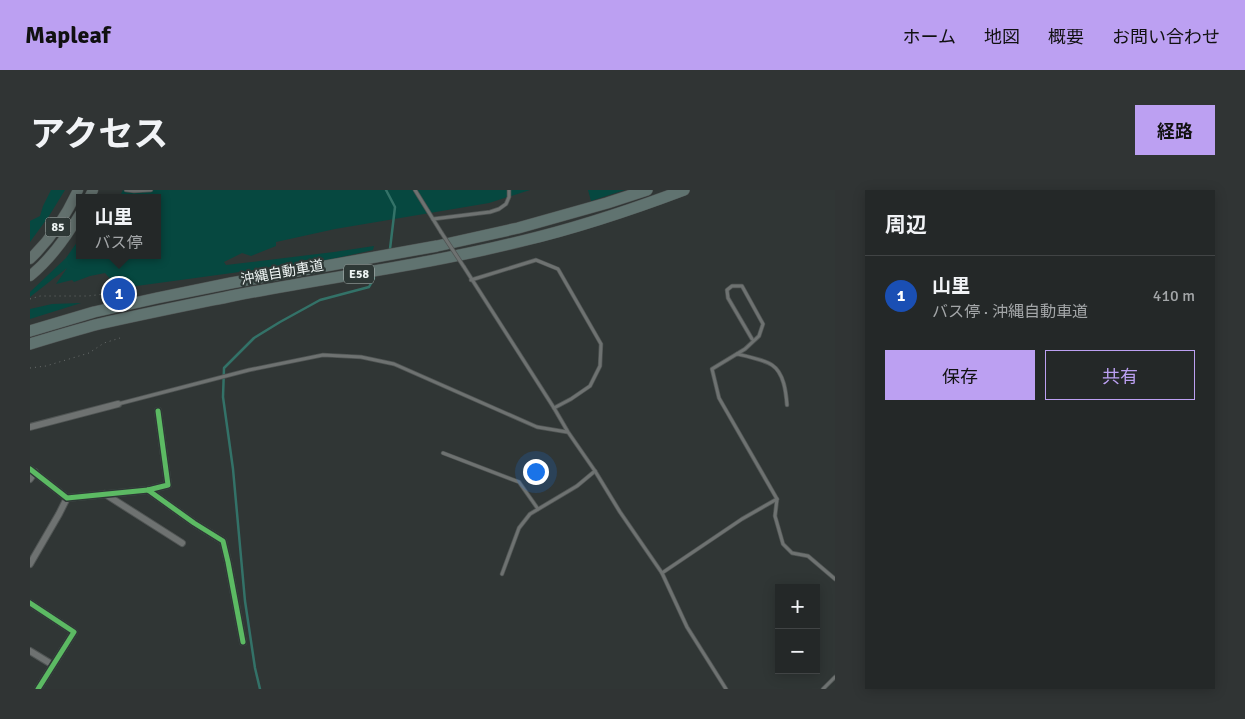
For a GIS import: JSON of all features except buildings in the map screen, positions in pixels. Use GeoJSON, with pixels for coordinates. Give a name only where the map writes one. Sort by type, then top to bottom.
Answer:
{"type":"FeatureCollection","features":[{"type":"Feature","properties":{"kind":"highway","name":"沖縄自動車道"},"geometry":{"type":"LineString","coordinates":[[30,332],[94,312],[157,298],[446,244],[518,228],[646,190]]}},
{"type":"Feature","properties":{"kind":"highway","name":"沖縄自動車道"},"geometry":{"type":"LineString","coordinates":[[30,344],[98,324],[188,305],[442,259],[522,242],[611,216],[684,190]]}},
{"type":"Feature","properties":{"kind":"main road","name":"85"},"geometry":{"type":"LineString","coordinates":[[30,259],[56,229],[78,190]]}},
{"type":"Feature","properties":{"kind":"main road","name":"85"},"geometry":{"type":"LineString","coordinates":[[30,276],[59,247],[76,220]]}},
{"type":"Feature","properties":{"kind":"street"},"geometry":{"type":"LineString","coordinates":[[30,427],[118,404]]}},
{"type":"Feature","properties":{"kind":"street"},"geometry":{"type":"LineString","coordinates":[[30,479],[32,470],[67,498],[148,490],[168,485],[158,411]]}},
{"type":"Feature","properties":{"kind":"street"},"geometry":{"type":"LineString","coordinates":[[148,490],[223,541],[243,642]]}},
{"type":"Feature","properties":{"kind":"street"},"geometry":{"type":"LineString","coordinates":[[105,494],[182,543]]}},
{"type":"Feature","properties":{"kind":"street"},"geometry":{"type":"LineString","coordinates":[[30,564],[67,498]]}},
{"type":"Feature","properties":{"kind":"street"},"geometry":{"type":"LineString","coordinates":[[30,603],[74,632],[38,689]]}},
{"type":"Feature","properties":{"kind":"street"},"geometry":{"type":"LineString","coordinates":[[30,651],[53,665]]}},
{"type":"Feature","properties":{"kind":"lane"},"geometry":{"type":"LineString","coordinates":[[126,190],[151,190]]}},
{"type":"Feature","properties":{"kind":"lane"},"geometry":{"type":"LineString","coordinates":[[415,190],[568,432],[662,573],[687,627],[726,689]]}},
{"type":"Feature","properties":{"kind":"lane"},"geometry":{"type":"LineString","coordinates":[[433,219],[500,209],[506,204],[509,190]]}},
{"type":"Feature","properties":{"kind":"lane"},"geometry":{"type":"LineString","coordinates":[[471,280],[536,260],[558,269],[601,344],[600,366],[590,386],[554,408]]}},
{"type":"Feature","properties":{"kind":"lane"},"geometry":{"type":"LineString","coordinates":[[752,339],[728,298],[727,290],[732,286],[742,286],[763,324],[759,336],[745,349],[712,369],[719,398],[777,499],[775,516],[782,544],[792,553],[808,556],[835,579]]}},
{"type":"Feature","properties":{"kind":"lane"},"geometry":{"type":"LineString","coordinates":[[737,354],[772,365],[782,378],[787,405]]}},
{"type":"Feature","properties":{"kind":"lane"},"geometry":{"type":"LineString","coordinates":[[118,404],[249,370],[323,355],[361,357],[394,364],[537,427],[568,432]]}},
{"type":"Feature","properties":{"kind":"lane"},"geometry":{"type":"LineString","coordinates":[[443,453],[519,482],[538,509]]}},
{"type":"Feature","properties":{"kind":"lane"},"geometry":{"type":"LineString","coordinates":[[502,574],[519,528],[530,514],[577,486],[595,471]]}},
{"type":"Feature","properties":{"kind":"lane"},"geometry":{"type":"LineString","coordinates":[[662,573],[742,519],[777,499]]}},
{"type":"Feature","properties":{"kind":"lane"},"geometry":{"type":"LineString","coordinates":[[823,689],[835,677]]}},
{"type":"Feature","properties":{"kind":"path"},"geometry":{"type":"LineString","coordinates":[[30,299],[40,296],[88,296],[113,293]]}},
{"type":"Feature","properties":{"kind":"path"},"geometry":{"type":"LineString","coordinates":[[30,368],[46,366],[89,354],[104,343],[120,338]]}},
{"type":"Feature","properties":{"kind":"green space"},"geometry":{"type":"Polygon","coordinates":[[[51,190],[65,190],[30,242],[30,221],[40,216],[51,190]]]}},
{"type":"Feature","properties":{"kind":"green space"},"geometry":{"type":"Polygon","coordinates":[[[123,190],[530,190],[489,203],[335,229],[276,242],[276,246],[251,256],[242,253],[224,262],[226,265],[374,246],[373,250],[328,260],[129,287],[114,283],[105,273],[74,282],[72,280],[56,284],[67,268],[30,297],[30,292],[66,258],[76,244],[76,259],[161,259],[161,194],[121,194],[123,190]]]}},
{"type":"Feature","properties":{"kind":"green space"},"geometry":{"type":"Polygon","coordinates":[[[588,190],[625,190],[591,201],[588,190]]]}},
{"type":"Feature","properties":{"kind":"green space"},"geometry":{"type":"Polygon","coordinates":[[[81,303],[30,319],[30,309],[52,304],[81,303]]]}},
{"type":"Feature","properties":{"kind":"waterway"},"geometry":{"type":"LineString","coordinates":[[386,190],[395,207],[390,249]]}},
{"type":"Feature","properties":{"kind":"waterway"},"geometry":{"type":"LineString","coordinates":[[260,689],[245,601],[233,469],[223,397],[224,368],[254,338],[280,322],[320,300],[369,287],[374,278]]}},
{"type":"Feature","properties":{"kind":"cycle path"},"geometry":{"type":"LineString","coordinates":[[30,469],[67,498],[148,490],[168,485],[158,411]]}},
{"type":"Feature","properties":{"kind":"cycle path"},"geometry":{"type":"LineString","coordinates":[[148,490],[223,541],[243,642]]}},
{"type":"Feature","properties":{"kind":"cycle path"},"geometry":{"type":"LineString","coordinates":[[30,603],[74,632],[38,689]]}},
{"type":"Feature","properties":{"kind":"place","name":"山里"},"geometry":{"type":"Point","coordinates":[119,294]}}]}
